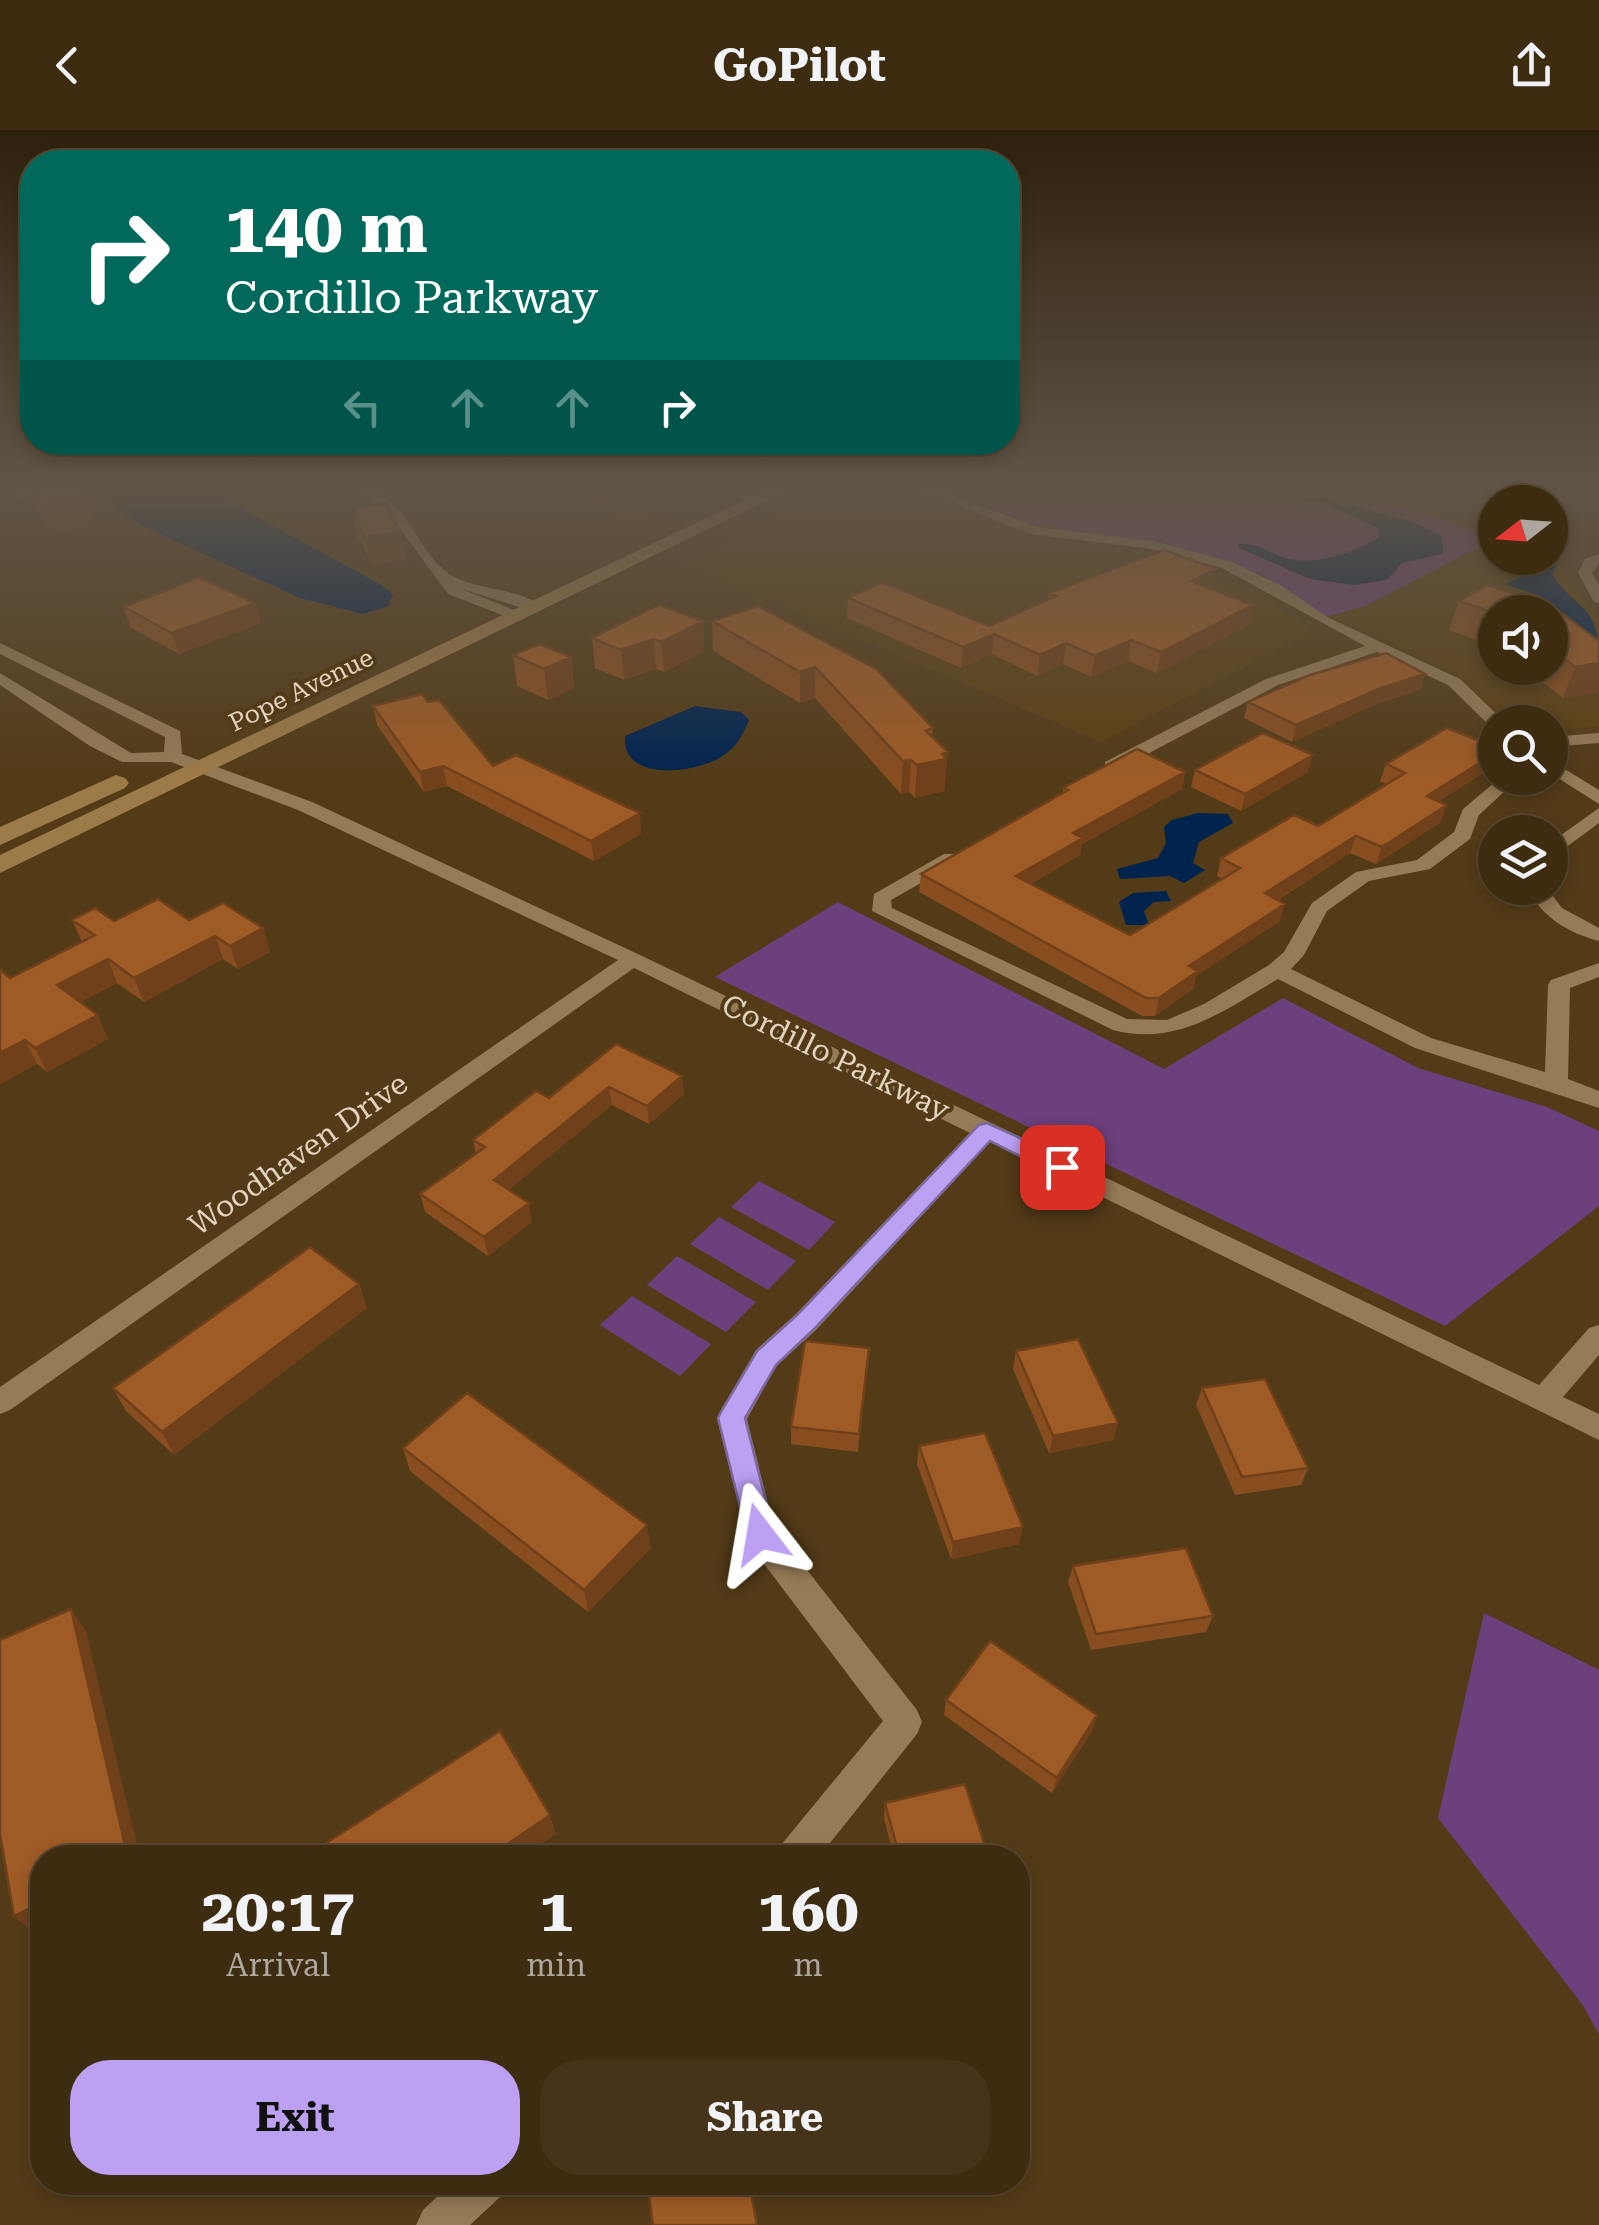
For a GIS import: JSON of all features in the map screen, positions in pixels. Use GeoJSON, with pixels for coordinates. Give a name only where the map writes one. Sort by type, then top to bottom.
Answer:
{"type":"FeatureCollection","features":[{"type":"Feature","properties":{"kind":"main road","name":"Pope Avenue"},"geometry":{"type":"LineString","coordinates":[[0,865],[203,768],[557,584]]}},
{"type":"Feature","properties":{"kind":"main road","name":"Pope Avenue"},"geometry":{"type":"LineString","coordinates":[[423,636],[513,606],[564,584]]}},
{"type":"Feature","properties":{"kind":"main road","name":"Pope Avenue"},"geometry":{"type":"LineString","coordinates":[[0,838],[392,650]]}},
{"type":"Feature","properties":{"kind":"street"},"geometry":{"type":"LineString","coordinates":[[456,584],[513,606]]}},
{"type":"Feature","properties":{"kind":"street"},"geometry":{"type":"LineString","coordinates":[[1266,584],[1324,622],[1454,682],[1478,705]]}},
{"type":"Feature","properties":{"kind":"street"},"geometry":{"type":"LineString","coordinates":[[1099,773],[1272,682],[1380,646]]}},
{"type":"Feature","properties":{"kind":"street"},"geometry":{"type":"LineString","coordinates":[[0,648],[174,736],[173,757]]}},
{"type":"Feature","properties":{"kind":"street","name":"Cordillo Parkway"},"geometry":{"type":"LineString","coordinates":[[0,678],[96,742],[128,758],[173,757],[305,806],[634,959],[1599,1428]]}},
{"type":"Feature","properties":{"kind":"street"},"geometry":{"type":"LineString","coordinates":[[1568,741],[1599,738]]}},
{"type":"Feature","properties":{"kind":"street"},"geometry":{"type":"LineString","coordinates":[[1568,777],[1599,798]]}},
{"type":"Feature","properties":{"kind":"street"},"geometry":{"type":"LineString","coordinates":[[965,850],[880,898],[882,910],[1121,1025],[1170,1026],[1212,1010],[1277,970],[1293,956],[1318,907],[1364,876],[1422,865],[1462,834],[1470,813],[1491,795]]}},
{"type":"Feature","properties":{"kind":"street"},"geometry":{"type":"LineString","coordinates":[[1568,839],[1599,814]]}},
{"type":"Feature","properties":{"kind":"street"},"geometry":{"type":"LineString","coordinates":[[1550,905],[1558,915],[1599,935]]}},
{"type":"Feature","properties":{"kind":"street","name":"Woodhaven Drive"},"geometry":{"type":"LineString","coordinates":[[0,1402],[634,959]]}},
{"type":"Feature","properties":{"kind":"street"},"geometry":{"type":"LineString","coordinates":[[1277,970],[1424,1043],[1599,1100]]}},
{"type":"Feature","properties":{"kind":"street"},"geometry":{"type":"LineString","coordinates":[[1556,1083],[1559,984],[1599,970]]}},
{"type":"Feature","properties":{"kind":"street"},"geometry":{"type":"LineString","coordinates":[[805,1845],[905,1722],[760,1534],[732,1418],[766,1358],[806,1322],[987,1130]]}},
{"type":"Feature","properties":{"kind":"street"},"geometry":{"type":"LineString","coordinates":[[1544,1399],[1599,1336]]}},
{"type":"Feature","properties":{"kind":"street"},"geometry":{"type":"LineString","coordinates":[[438,2225],[471,2195]]}},
{"type":"Feature","properties":{"kind":"shaded area"},"geometry":{"type":"Polygon","coordinates":[[[729,584],[1236,584],[1260,593],[1313,631],[1101,742],[729,584]]]}},
{"type":"Feature","properties":{"kind":"shaded area"},"geometry":{"type":"Polygon","coordinates":[[[1276,584],[1408,584],[1365,606],[1325,617],[1276,584]]]}},
{"type":"Feature","properties":{"kind":"shaded area"},"geometry":{"type":"Polygon","coordinates":[[[1408,584],[1572,584],[1599,617],[1599,727],[1568,728],[1568,705],[1490,705],[1451,674],[1382,637],[1325,617],[1365,606],[1408,584]]]}},
{"type":"Feature","properties":{"kind":"shaded area"},"geometry":{"type":"Polygon","coordinates":[[[838,902],[1164,1069],[1283,998],[1418,1068],[1547,1107],[1599,1131],[1599,1206],[1445,1326],[715,977],[838,902]]]}},
{"type":"Feature","properties":{"kind":"shaded area"},"geometry":{"type":"Polygon","coordinates":[[[759,1181],[835,1222],[809,1250],[731,1207],[759,1181]]]}},
{"type":"Feature","properties":{"kind":"shaded area"},"geometry":{"type":"Polygon","coordinates":[[[719,1217],[796,1261],[768,1290],[690,1244],[719,1217]]]}},
{"type":"Feature","properties":{"kind":"shaded area"},"geometry":{"type":"Polygon","coordinates":[[[677,1256],[756,1302],[726,1332],[647,1285],[677,1256]]]}},
{"type":"Feature","properties":{"kind":"shaded area"},"geometry":{"type":"Polygon","coordinates":[[[632,1296],[711,1344],[680,1376],[600,1325],[632,1296]]]}},
{"type":"Feature","properties":{"kind":"shaded area"},"geometry":{"type":"Polygon","coordinates":[[[1484,1613],[1599,1670],[1599,2034],[1582,2004],[1438,1818],[1484,1613]]]}},
{"type":"Feature","properties":{"kind":"water"},"geometry":{"type":"Polygon","coordinates":[[[269,584],[379,584],[393,595],[388,606],[363,614],[300,598],[269,584]]]}},
{"type":"Feature","properties":{"kind":"water"},"geometry":{"type":"Polygon","coordinates":[[[1505,584],[1559,584],[1585,609],[1595,626],[1599,658],[1568,628],[1568,595],[1537,595],[1505,584]]]}},
{"type":"Feature","properties":{"kind":"water"},"geometry":{"type":"Polygon","coordinates":[[[695,706],[741,712],[749,720],[741,736],[721,757],[695,767],[662,770],[647,768],[627,751],[625,736],[695,706]]]}},
{"type":"Feature","properties":{"kind":"water"},"geometry":{"type":"Polygon","coordinates":[[[1198,813],[1228,814],[1233,823],[1199,842],[1193,863],[1205,870],[1184,883],[1170,876],[1120,879],[1117,869],[1158,858],[1166,843],[1164,827],[1172,820],[1198,813]]]}},
{"type":"Feature","properties":{"kind":"water"},"geometry":{"type":"Polygon","coordinates":[[[1166,891],[1171,901],[1154,902],[1144,911],[1149,925],[1126,925],[1119,902],[1133,893],[1166,891]]]}},
{"type":"Feature","properties":{"kind":"building"},"geometry":{"type":"Polygon","coordinates":[[[182,584],[214,584],[255,603],[172,633],[124,607],[182,584]]]}},
{"type":"Feature","properties":{"kind":"building"},"geometry":{"type":"Polygon","coordinates":[[[886,584],[989,626],[1056,596],[1049,593],[1074,584],[1199,584],[1253,605],[1161,652],[1131,640],[1095,656],[1066,643],[1040,655],[994,634],[963,647],[848,598],[886,584]]]}},
{"type":"Feature","properties":{"kind":"building"},"geometry":{"type":"Polygon","coordinates":[[[1487,585],[1520,595],[1478,595],[1478,607],[1459,601],[1487,585]]]}},
{"type":"Feature","properties":{"kind":"building"},"geometry":{"type":"Polygon","coordinates":[[[659,605],[703,621],[661,642],[654,639],[621,650],[592,638],[659,605]]]}},
{"type":"Feature","properties":{"kind":"building"},"geometry":{"type":"Polygon","coordinates":[[[758,606],[876,669],[933,728],[926,731],[948,752],[942,754],[946,759],[917,765],[911,760],[903,761],[815,667],[800,672],[712,621],[758,606]]]}},
{"type":"Feature","properties":{"kind":"building"},"geometry":{"type":"Polygon","coordinates":[[[1568,618],[1599,641],[1599,663],[1575,667],[1568,662],[1568,618]]]}},
{"type":"Feature","properties":{"kind":"building"},"geometry":{"type":"Polygon","coordinates":[[[539,644],[571,657],[544,669],[513,655],[539,644]]]}},
{"type":"Feature","properties":{"kind":"building"},"geometry":{"type":"Polygon","coordinates":[[[1386,653],[1425,674],[1381,688],[1296,725],[1248,702],[1310,675],[1386,653]]]}},
{"type":"Feature","properties":{"kind":"building"},"geometry":{"type":"Polygon","coordinates":[[[422,694],[428,702],[439,700],[493,766],[516,755],[640,813],[591,841],[443,766],[420,772],[373,706],[422,694]]]}},
{"type":"Feature","properties":{"kind":"building"},"geometry":{"type":"Polygon","coordinates":[[[1447,728],[1478,740],[1478,764],[1427,796],[1447,805],[1382,847],[1356,836],[1265,893],[1285,904],[1189,966],[1198,971],[1159,998],[1146,998],[921,874],[1068,790],[1063,788],[1137,749],[1185,772],[1073,833],[1083,838],[1016,876],[1130,935],[1240,868],[1221,858],[1294,815],[1318,826],[1405,773],[1386,764],[1447,728]]]}},
{"type":"Feature","properties":{"kind":"building"},"geometry":{"type":"Polygon","coordinates":[[[1263,733],[1313,755],[1245,794],[1195,770],[1263,733]]]}},
{"type":"Feature","properties":{"kind":"building"},"geometry":{"type":"Polygon","coordinates":[[[158,899],[189,920],[223,903],[263,928],[230,946],[215,936],[134,978],[108,959],[57,985],[98,1015],[35,1048],[25,1040],[0,1053],[0,970],[10,978],[95,935],[72,920],[95,908],[114,921],[158,899]]]}},
{"type":"Feature","properties":{"kind":"building"},"geometry":{"type":"Polygon","coordinates":[[[616,1044],[682,1076],[647,1106],[609,1087],[494,1180],[529,1203],[484,1237],[420,1194],[485,1147],[473,1140],[536,1091],[549,1098],[616,1044]]]}},
{"type":"Feature","properties":{"kind":"building"},"geometry":{"type":"Polygon","coordinates":[[[310,1247],[359,1284],[162,1432],[113,1388],[310,1247]]]}},
{"type":"Feature","properties":{"kind":"building"},"geometry":{"type":"Polygon","coordinates":[[[1078,1339],[1118,1423],[1053,1436],[1016,1351],[1078,1339]]]}},
{"type":"Feature","properties":{"kind":"building"},"geometry":{"type":"Polygon","coordinates":[[[805,1341],[869,1348],[859,1434],[791,1427],[805,1341]]]}},
{"type":"Feature","properties":{"kind":"building"},"geometry":{"type":"Polygon","coordinates":[[[1265,1379],[1308,1468],[1242,1477],[1202,1388],[1265,1379]]]}},
{"type":"Feature","properties":{"kind":"building"},"geometry":{"type":"Polygon","coordinates":[[[467,1393],[647,1525],[584,1590],[403,1448],[467,1393]]]}},
{"type":"Feature","properties":{"kind":"building"},"geometry":{"type":"Polygon","coordinates":[[[985,1433],[1023,1527],[953,1542],[919,1446],[985,1433]]]}},
{"type":"Feature","properties":{"kind":"building"},"geometry":{"type":"Polygon","coordinates":[[[1186,1548],[1213,1616],[1096,1634],[1073,1566],[1186,1548]]]}},
{"type":"Feature","properties":{"kind":"building"},"geometry":{"type":"Polygon","coordinates":[[[71,1609],[125,1845],[30,1845],[30,1908],[14,1916],[0,1834],[0,1640],[71,1609]]]}},
{"type":"Feature","properties":{"kind":"building"},"geometry":{"type":"Polygon","coordinates":[[[990,1641],[1097,1715],[1057,1778],[946,1700],[990,1641]]]}},
{"type":"Feature","properties":{"kind":"building"},"geometry":{"type":"Polygon","coordinates":[[[500,1731],[550,1815],[506,1845],[323,1845],[500,1731]]]}},
{"type":"Feature","properties":{"kind":"building"},"geometry":{"type":"Polygon","coordinates":[[[965,1784],[985,1845],[896,1845],[885,1803],[965,1784]]]}},
{"type":"Feature","properties":{"kind":"building"},"geometry":{"type":"Polygon","coordinates":[[[649,2195],[751,2195],[757,2225],[653,2225],[649,2195]]]}},
{"type":"Feature","properties":{"kind":"route"},"geometry":{"type":"LineString","coordinates":[[760,1534],[732,1418],[766,1358],[806,1322],[987,1130],[1062,1167]]}}]}
